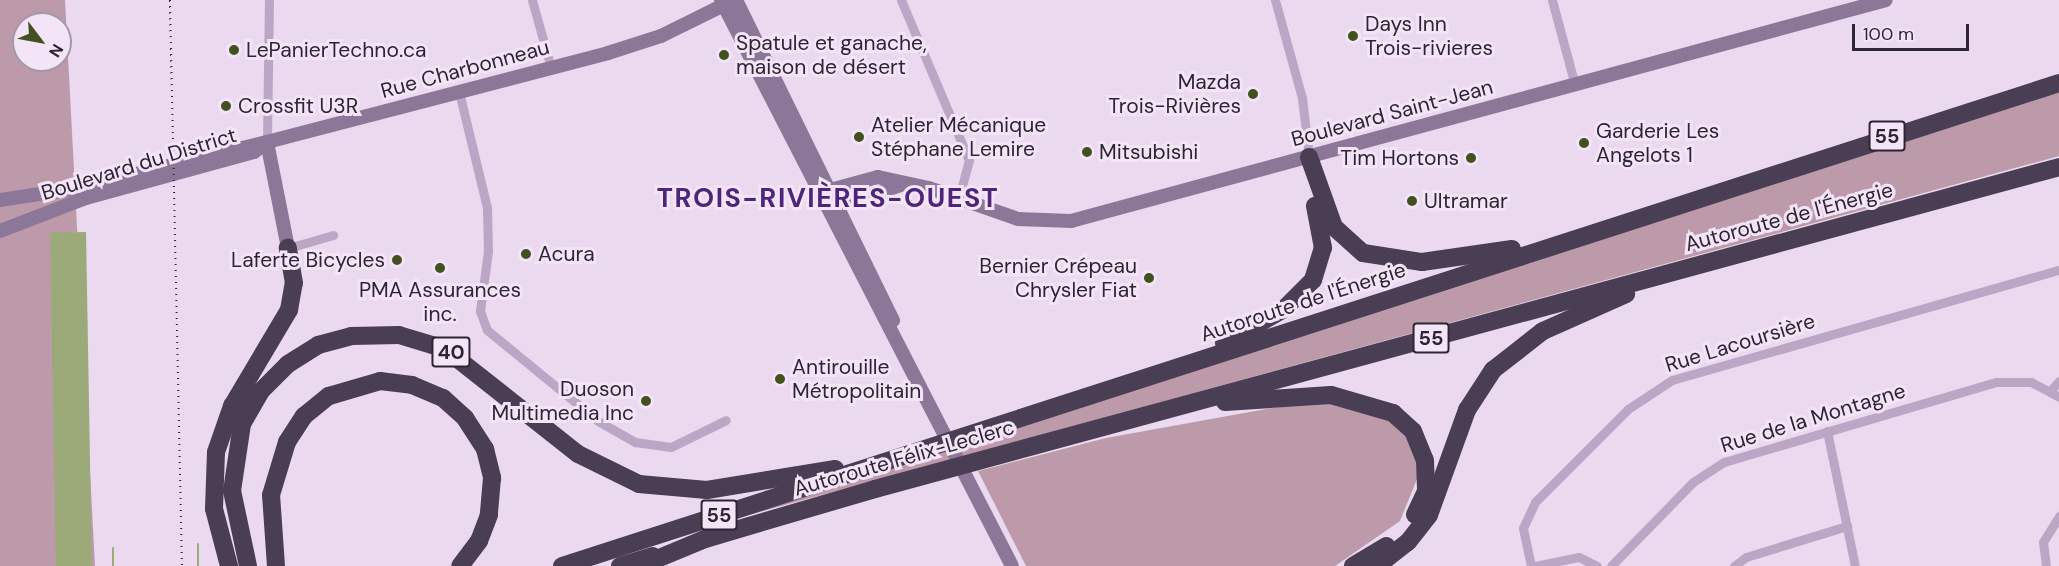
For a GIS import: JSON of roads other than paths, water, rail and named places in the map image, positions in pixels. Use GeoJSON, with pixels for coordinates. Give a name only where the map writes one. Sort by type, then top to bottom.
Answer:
{"type":"FeatureCollection","features":[{"type":"Feature","properties":{"kind":"highway","name":"Autoroute de l'Énergie"},"geometry":{"type":"LineString","coordinates":[[562,566],[2059,83]]}},
{"type":"Feature","properties":{"kind":"highway"},"geometry":{"type":"LineString","coordinates":[[1310,157],[1335,230],[1370,256],[1433,261],[1564,242]]}},
{"type":"Feature","properties":{"kind":"highway"},"geometry":{"type":"LineString","coordinates":[[1196,360],[1284,309],[1318,273],[1323,244],[1307,172],[1310,157]]}},
{"type":"Feature","properties":{"kind":"highway","name":"Autoroute de l'Énergie"},"geometry":{"type":"LineString","coordinates":[[1184,405],[2059,167]]}},
{"type":"Feature","properties":{"kind":"highway"},"geometry":{"type":"LineString","coordinates":[[229,566],[214,509],[216,452],[232,406],[290,310],[294,277],[288,248]]}},
{"type":"Feature","properties":{"kind":"highway"},"geometry":{"type":"LineString","coordinates":[[1377,566],[1425,520],[1472,399],[1502,361],[1559,323],[1677,271]]}},
{"type":"Feature","properties":{"kind":"highway","name":"Autoroute Félix-Leclerc"},"geometry":{"type":"LineString","coordinates":[[248,566],[232,484],[245,416],[288,364],[318,345],[351,336],[399,335],[445,349],[578,454],[646,486],[715,490],[876,464]]}},
{"type":"Feature","properties":{"kind":"highway"},"geometry":{"type":"LineString","coordinates":[[276,566],[271,495],[286,442],[304,416],[329,396],[380,381],[412,385],[443,398],[470,423],[485,449],[492,478],[489,514],[479,542],[460,566]]}},
{"type":"Feature","properties":{"kind":"highway"},"geometry":{"type":"LineString","coordinates":[[1184,405],[1331,395],[1378,405],[1408,426],[1425,460],[1422,502],[1392,541],[1353,566]]}},
{"type":"Feature","properties":{"kind":"highway","name":"Autoroute Félix-Leclerc"},"geometry":{"type":"LineString","coordinates":[[640,566],[705,539],[1184,405]]}},
{"type":"Feature","properties":{"kind":"highway","name":"55"},"geometry":{"type":"LineString","coordinates":[[620,566],[705,539]]}},
{"type":"Feature","properties":{"kind":"street"},"geometry":{"type":"LineString","coordinates":[[268,0],[267,142],[288,248],[333,235]]}},
{"type":"Feature","properties":{"kind":"street"},"geometry":{"type":"LineString","coordinates":[[532,0],[550,68]]}},
{"type":"Feature","properties":{"kind":"street"},"geometry":{"type":"LineString","coordinates":[[901,0],[969,160],[959,198]]}},
{"type":"Feature","properties":{"kind":"street"},"geometry":{"type":"LineString","coordinates":[[1275,0],[1302,98],[1310,157]]}},
{"type":"Feature","properties":{"kind":"street"},"geometry":{"type":"LineString","coordinates":[[1552,0],[1575,84]]}},
{"type":"Feature","properties":{"kind":"street","name":"Boulevard Saint-Jean"},"geometry":{"type":"LineString","coordinates":[[825,190],[878,177],[959,198],[1018,219],[1064,222],[1886,0]]}},
{"type":"Feature","properties":{"kind":"street"},"geometry":{"type":"LineString","coordinates":[[729,1],[1011,566]]}},
{"type":"Feature","properties":{"kind":"street","name":"Rue Charbonneau"},"geometry":{"type":"LineString","coordinates":[[267,142],[642,43],[729,1]]}},
{"type":"Feature","properties":{"kind":"street"},"geometry":{"type":"LineString","coordinates":[[459,92],[486,200],[488,251],[480,311],[487,330],[598,421],[635,442],[676,445],[726,420]]}},
{"type":"Feature","properties":{"kind":"street","name":"Boulevard du District"},"geometry":{"type":"LineString","coordinates":[[0,200],[78,188],[267,142]]}},
{"type":"Feature","properties":{"kind":"street","name":"Boulevard du District"},"geometry":{"type":"LineString","coordinates":[[0,231],[86,198],[254,152],[267,142]]}},
{"type":"Feature","properties":{"kind":"street"},"geometry":{"type":"LineString","coordinates":[[833,207],[909,184]]}},
{"type":"Feature","properties":{"kind":"street","name":"Rue Lacoursière"},"geometry":{"type":"LineString","coordinates":[[1533,566],[1523,528],[1535,502],[1628,409],[1672,380],[2059,270]]}},
{"type":"Feature","properties":{"kind":"street","name":"Rue de la Montagne"},"geometry":{"type":"LineString","coordinates":[[1611,566],[1693,482],[1724,462],[1996,381],[2031,382],[2051,390],[2059,397]]}},
{"type":"Feature","properties":{"kind":"street"},"geometry":{"type":"LineString","coordinates":[[2051,390],[2059,381]]}},
{"type":"Feature","properties":{"kind":"street"},"geometry":{"type":"LineString","coordinates":[[1827,431],[1855,566]]}},
{"type":"Feature","properties":{"kind":"street"},"geometry":{"type":"LineString","coordinates":[[2046,566],[2043,542],[2049,523],[2059,516]]}},
{"type":"Feature","properties":{"kind":"street"},"geometry":{"type":"LineString","coordinates":[[1734,566],[1746,557],[1847,526]]}},
{"type":"Feature","properties":{"kind":"street"},"geometry":{"type":"LineString","coordinates":[[1533,566],[1579,557],[1597,566]]}},
{"type":"Feature","properties":{"kind":"waterway"},"geometry":{"type":"LineString","coordinates":[[198,544],[198,566]]}},
{"type":"Feature","properties":{"kind":"waterway"},"geometry":{"type":"LineString","coordinates":[[113,548],[113,566]]}},
{"type":"Feature","properties":{"kind":"railway"},"geometry":{"type":"LineString","coordinates":[[170,0],[182,566]]}},
{"type":"Feature","properties":{"kind":"place","name":"Days Inn Trois-rivieres"},"geometry":{"type":"Point","coordinates":[1353,36]}},
{"type":"Feature","properties":{"kind":"place","name":"LePanierTechno.ca"},"geometry":{"type":"Point","coordinates":[234,50]}},
{"type":"Feature","properties":{"kind":"place","name":"Spatule et ganache, maison de désert"},"geometry":{"type":"Point","coordinates":[724,55]}},
{"type":"Feature","properties":{"kind":"place","name":"Mazda Trois-Rivières"},"geometry":{"type":"Point","coordinates":[1253,94]}},
{"type":"Feature","properties":{"kind":"place","name":"Crossfit U3R"},"geometry":{"type":"Point","coordinates":[226,106]}},
{"type":"Feature","properties":{"kind":"place","name":"Atelier Mécanique Stéphane Lemire"},"geometry":{"type":"Point","coordinates":[859,137]}},
{"type":"Feature","properties":{"kind":"place","name":"Garderie Les Angelots 1"},"geometry":{"type":"Point","coordinates":[1584,143]}},
{"type":"Feature","properties":{"kind":"place","name":"Mitsubishi"},"geometry":{"type":"Point","coordinates":[1087,152]}},
{"type":"Feature","properties":{"kind":"place","name":"Tim Hortons"},"geometry":{"type":"Point","coordinates":[1471,158]}},
{"type":"Feature","properties":{"kind":"place","name":"Ultramar"},"geometry":{"type":"Point","coordinates":[1412,201]}},
{"type":"Feature","properties":{"kind":"place","name":"Acura"},"geometry":{"type":"Point","coordinates":[526,254]}},
{"type":"Feature","properties":{"kind":"place","name":"Laferte Bicycles"},"geometry":{"type":"Point","coordinates":[397,260]}},
{"type":"Feature","properties":{"kind":"place","name":"PMA Assurances inc."},"geometry":{"type":"Point","coordinates":[440,268]}},
{"type":"Feature","properties":{"kind":"place","name":"Bernier Crépeau Chrysler Fiat"},"geometry":{"type":"Point","coordinates":[1149,278]}},
{"type":"Feature","properties":{"kind":"place","name":"Antirouille Métropolitain"},"geometry":{"type":"Point","coordinates":[780,379]}},
{"type":"Feature","properties":{"kind":"place","name":"Duoson Multimedia Inc"},"geometry":{"type":"Point","coordinates":[646,401]}},
{"type":"Feature","properties":{"kind":"district","name":"TROIS-RIVIÈRES-OUEST"},"geometry":{"type":"Point","coordinates":[828,198]}}]}
